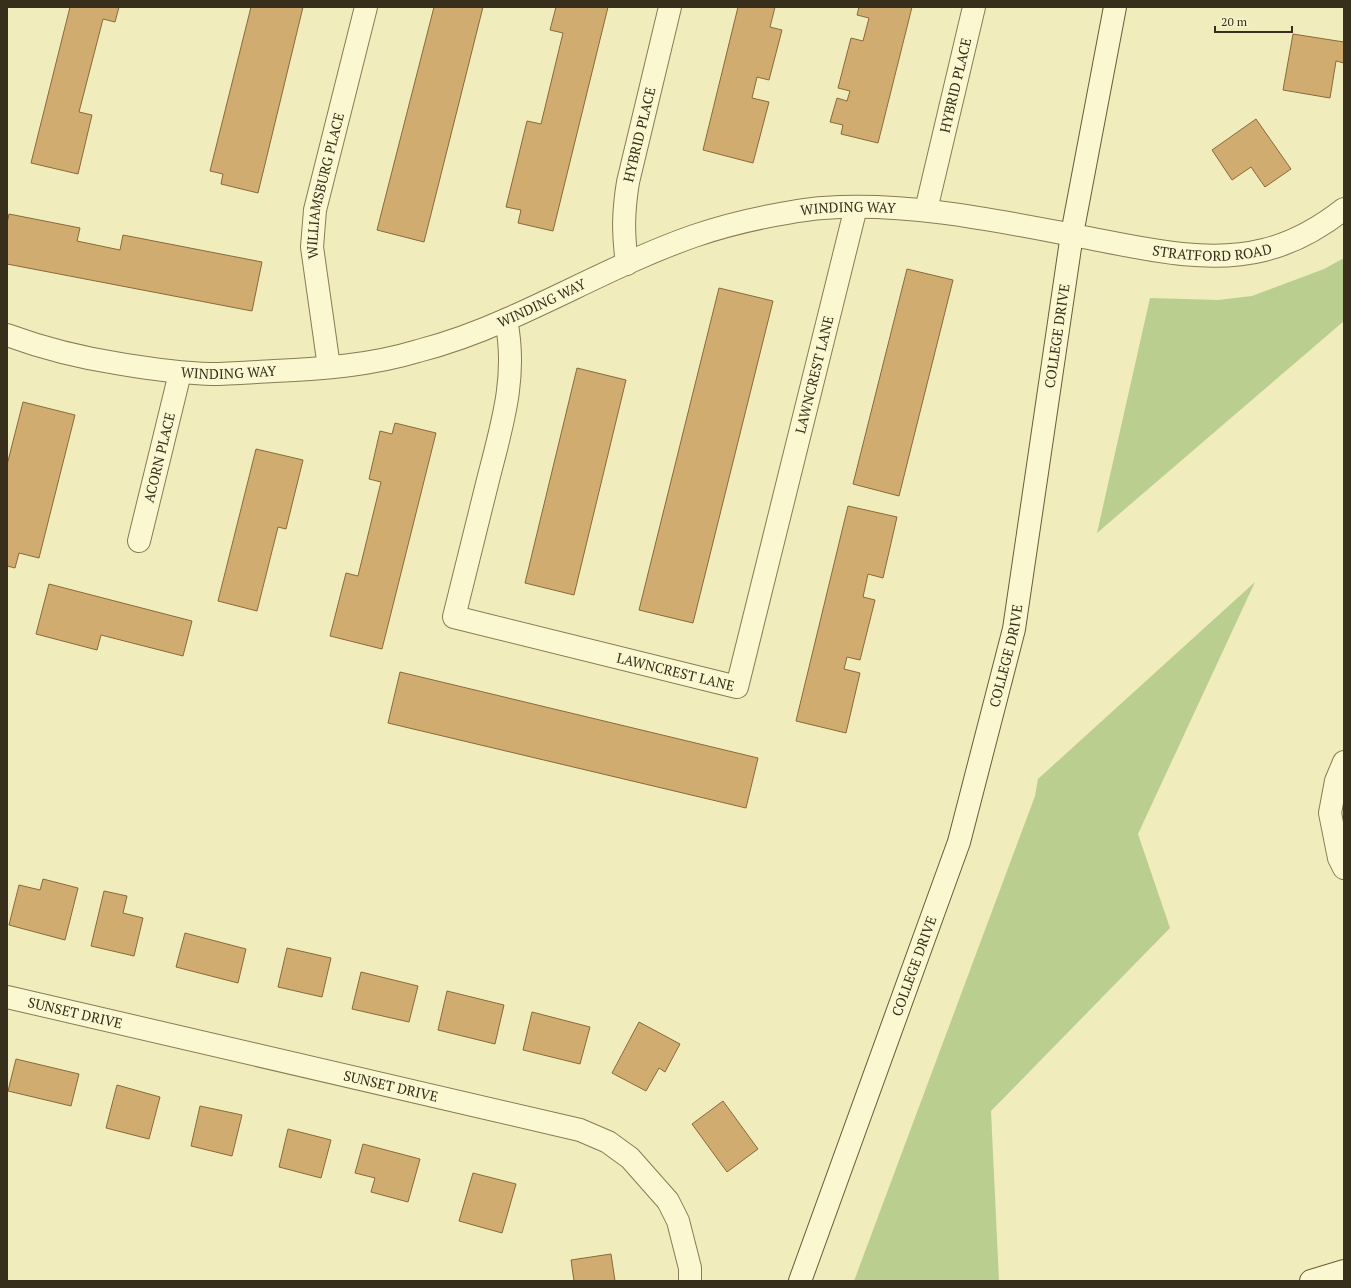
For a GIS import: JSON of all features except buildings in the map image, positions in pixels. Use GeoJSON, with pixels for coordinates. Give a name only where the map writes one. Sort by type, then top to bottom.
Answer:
{"type":"FeatureCollection","features":[{"type":"Feature","properties":{"kind":"street","name":"WILLIAMSBURG PLACE"},"geometry":{"type":"LineString","coordinates":[[329,367],[314,268],[312,247],[313,229],[315,210],[366,7]]}},
{"type":"Feature","properties":{"kind":"street","name":"HYBRID PLACE"},"geometry":{"type":"LineString","coordinates":[[627,264],[623,235],[624,208],[628,182],[670,7]]}},
{"type":"Feature","properties":{"kind":"street","name":"HYBRID PLACE"},"geometry":{"type":"LineString","coordinates":[[926,210],[974,7]]}},
{"type":"Feature","properties":{"kind":"street","name":"COLLEGE DRIVE"},"geometry":{"type":"LineString","coordinates":[[800,1280],[961,834],[1014,628],[1072,234],[1115,7]]}},
{"type":"Feature","properties":{"kind":"street","name":"LAWNCREST LANE"},"geometry":{"type":"LineString","coordinates":[[506,320],[510,337],[511,356],[506,407],[454,618],[737,687],[856,207]]}},
{"type":"Feature","properties":{"kind":"street","name":"WINDING WAY"},"geometry":{"type":"LineString","coordinates":[[7,335],[36,346],[94,360],[180,373],[215,374],[329,367],[386,359],[418,351],[506,320],[627,264],[694,236],[756,219],[822,208],[892,207],[966,215],[1072,234]]}},
{"type":"Feature","properties":{"kind":"street","name":"STRATFORD ROAD"},"geometry":{"type":"LineString","coordinates":[[1072,234],[1148,249],[1184,254],[1209,256],[1241,254],[1265,250],[1290,241],[1316,228],[1344,209]]}},
{"type":"Feature","properties":{"kind":"street","name":"ACORN PLACE"},"geometry":{"type":"LineString","coordinates":[[138,541],[180,373]]}},
{"type":"Feature","properties":{"kind":"street"},"geometry":{"type":"LineString","coordinates":[[1344,762],[1336,781],[1330,813],[1340,858],[1344,868]]}},
{"type":"Feature","properties":{"kind":"street","name":"SUNSET DRIVE"},"geometry":{"type":"LineString","coordinates":[[7,997],[580,1130],[608,1142],[630,1158],[668,1200],[678,1221],[690,1268],[690,1281]]}},
{"type":"Feature","properties":{"kind":"street"},"geometry":{"type":"LineString","coordinates":[[1311,1281],[1344,1271]]}},
{"type":"Feature","properties":{"kind":"green space"},"geometry":{"type":"Polygon","coordinates":[[[1344,258],[1344,321],[1097,533],[1150,298],[1218,300],[1252,296],[1324,269],[1344,258]]]}},
{"type":"Feature","properties":{"kind":"green space"},"geometry":{"type":"Polygon","coordinates":[[[1255,582],[1138,834],[1170,928],[991,1111],[999,1281],[854,1281],[1035,796],[1038,779],[1255,582]]]}}]}
